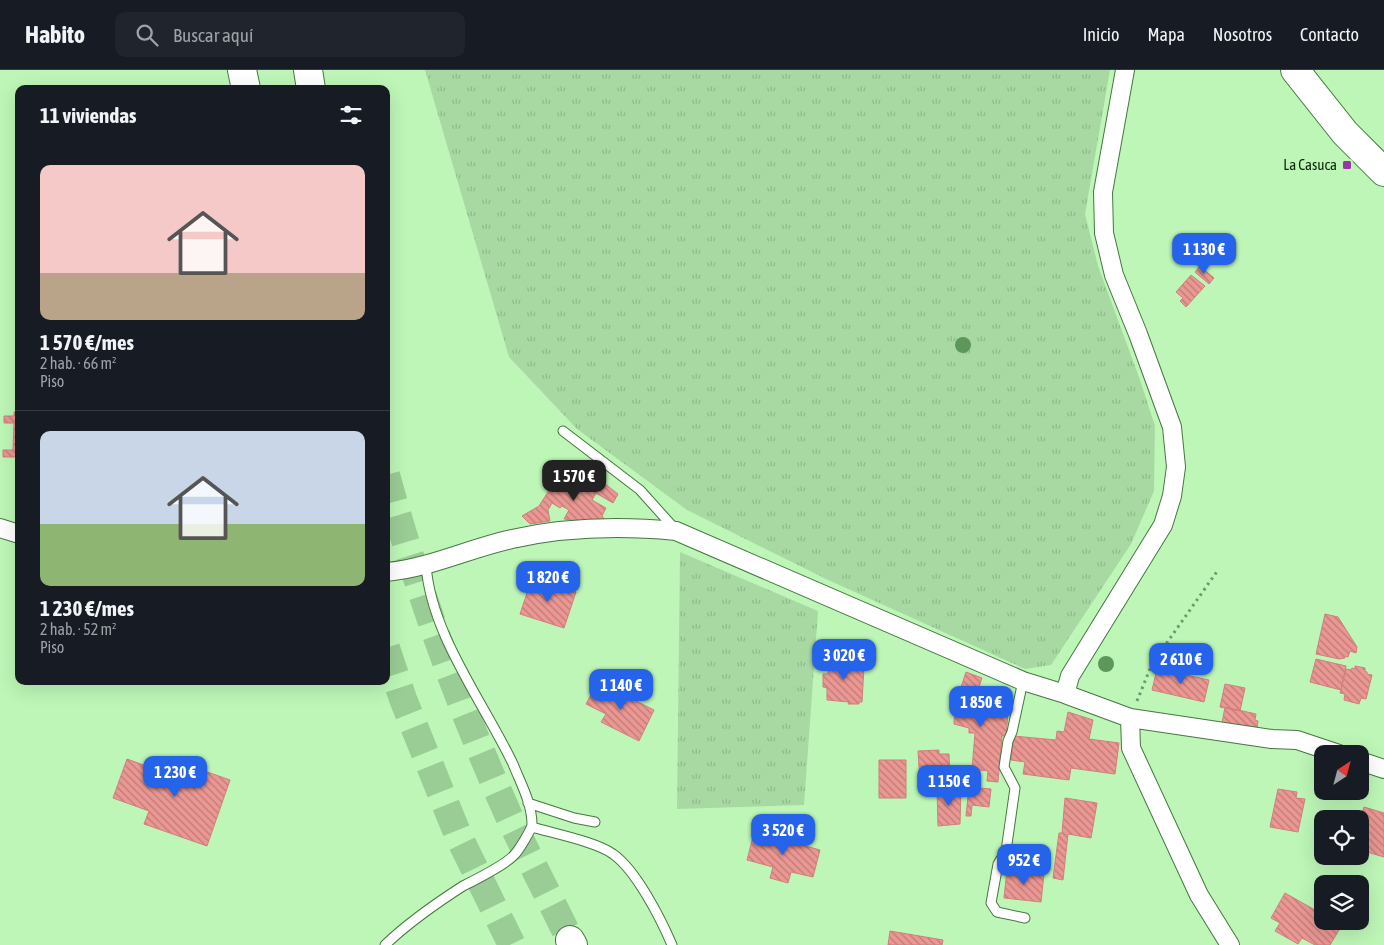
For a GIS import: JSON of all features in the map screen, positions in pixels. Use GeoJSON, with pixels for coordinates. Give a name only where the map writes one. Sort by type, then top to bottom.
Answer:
{"type":"FeatureCollection","features":[{"type":"Feature","properties":{"kind":"highway"},"geometry":{"type":"LineString","coordinates":[[242,70],[245,85]]}},
{"type":"Feature","properties":{"kind":"highway"},"geometry":{"type":"LineString","coordinates":[[256,70],[258,85]]}},
{"type":"Feature","properties":{"kind":"highway"},"geometry":{"type":"LineString","coordinates":[[308,70],[311,85]]}},
{"type":"Feature","properties":{"kind":"highway"},"geometry":{"type":"LineString","coordinates":[[312,70],[312,85]]}},
{"type":"Feature","properties":{"kind":"highway"},"geometry":{"type":"LineString","coordinates":[[1295,70],[1345,133],[1384,172]]}},
{"type":"Feature","properties":{"kind":"street"},"geometry":{"type":"LineString","coordinates":[[1065,694],[1070,676],[1163,525],[1172,496],[1176,467],[1172,427],[1114,275],[1104,232],[1103,192],[1124,70]]}},
{"type":"Feature","properties":{"kind":"street"},"geometry":{"type":"LineString","coordinates":[[0,528],[15,533]]}},
{"type":"Feature","properties":{"kind":"street"},"geometry":{"type":"LineString","coordinates":[[390,571],[426,564],[511,539],[556,531],[644,528],[676,531],[1024,681],[1130,718],[1272,740],[1297,740],[1314,746]]}},
{"type":"Feature","properties":{"kind":"street"},"geometry":{"type":"LineString","coordinates":[[1130,718],[1131,748],[1200,894],[1230,945]]}},
{"type":"Feature","properties":{"kind":"street"},"geometry":{"type":"LineString","coordinates":[[1369,764],[1384,769]]}},
{"type":"Feature","properties":{"kind":"lane"},"geometry":{"type":"LineString","coordinates":[[563,430],[640,490],[676,531]]}},
{"type":"Feature","properties":{"kind":"lane"},"geometry":{"type":"LineString","coordinates":[[385,945],[408,924],[436,904],[514,856],[532,827],[528,797],[504,747],[470,686],[443,628],[427,583],[426,564]]}},
{"type":"Feature","properties":{"kind":"lane"},"geometry":{"type":"LineString","coordinates":[[1024,681],[1012,732],[1008,741],[1004,768],[1015,788],[1006,852],[998,864],[991,904],[997,912],[1025,918]]}},
{"type":"Feature","properties":{"kind":"lane"},"geometry":{"type":"LineString","coordinates":[[528,803],[574,818],[596,822]]}},
{"type":"Feature","properties":{"kind":"lane"},"geometry":{"type":"LineString","coordinates":[[532,827],[595,846],[613,854],[628,869],[648,898],[664,926],[672,945]]}},
{"type":"Feature","properties":{"kind":"path"},"geometry":{"type":"LineString","coordinates":[[1130,718],[1152,664],[1218,570]]}},
{"type":"Feature","properties":{"kind":"green space"},"geometry":{"type":"Polygon","coordinates":[[[425,70],[1110,70],[1085,214],[1098,266],[1155,426],[1154,491],[1131,544],[1051,665],[1025,669],[826,579],[687,510],[577,429],[509,357],[425,70]]]}},
{"type":"Feature","properties":{"kind":"green space"},"geometry":{"type":"Polygon","coordinates":[[[680,552],[818,611],[804,805],[677,809],[680,552]]]}},
{"type":"Feature","properties":{"kind":"building"},"geometry":{"type":"Polygon","coordinates":[[[1200,266],[1214,278],[1209,284],[1195,272],[1200,266]]]}},
{"type":"Feature","properties":{"kind":"building"},"geometry":{"type":"Polygon","coordinates":[[[1191,275],[1205,286],[1186,307],[1180,301],[1183,298],[1176,292],[1191,275]]]}},
{"type":"Feature","properties":{"kind":"building"},"geometry":{"type":"Polygon","coordinates":[[[15,412],[15,457],[3,457],[3,450],[13,450],[14,423],[4,423],[4,416],[14,416],[15,412]]]}},
{"type":"Feature","properties":{"kind":"building"},"geometry":{"type":"Polygon","coordinates":[[[595,476],[618,494],[613,503],[596,493],[592,500],[606,508],[602,516],[606,521],[591,523],[564,519],[569,510],[562,506],[560,508],[552,503],[548,510],[550,521],[530,524],[522,516],[539,506],[557,478],[569,485],[573,477],[589,486],[595,476]]]}},
{"type":"Feature","properties":{"kind":"building"},"geometry":{"type":"Polygon","coordinates":[[[532,578],[576,592],[564,628],[520,614],[532,578]]]}},
{"type":"Feature","properties":{"kind":"building"},"geometry":{"type":"Polygon","coordinates":[[[1325,614],[1338,617],[1357,647],[1356,653],[1350,651],[1348,657],[1344,656],[1345,658],[1339,659],[1316,654],[1325,614]]]}},
{"type":"Feature","properties":{"kind":"building"},"geometry":{"type":"Polygon","coordinates":[[[829,657],[849,657],[849,667],[864,667],[862,702],[859,702],[859,704],[848,704],[849,702],[827,700],[827,688],[823,687],[823,674],[828,674],[829,657]]]}},
{"type":"Feature","properties":{"kind":"building"},"geometry":{"type":"Polygon","coordinates":[[[1316,659],[1346,666],[1341,690],[1310,682],[1316,659]]]}},
{"type":"Feature","properties":{"kind":"building"},"geometry":{"type":"Polygon","coordinates":[[[1355,666],[1365,668],[1367,674],[1372,675],[1366,699],[1361,698],[1359,704],[1344,700],[1345,694],[1340,693],[1346,669],[1355,669],[1355,666]]]}},
{"type":"Feature","properties":{"kind":"building"},"geometry":{"type":"Polygon","coordinates":[[[1157,669],[1209,680],[1204,702],[1152,690],[1157,669]]]}},
{"type":"Feature","properties":{"kind":"building"},"geometry":{"type":"Polygon","coordinates":[[[966,672],[982,678],[971,711],[1008,714],[1006,736],[1002,736],[998,782],[987,781],[988,771],[972,769],[975,733],[969,733],[969,728],[954,724],[955,706],[966,672]]]}},
{"type":"Feature","properties":{"kind":"building"},"geometry":{"type":"Polygon","coordinates":[[[598,682],[654,710],[639,741],[601,722],[606,714],[586,704],[598,682]]]}},
{"type":"Feature","properties":{"kind":"building"},"geometry":{"type":"Polygon","coordinates":[[[1225,684],[1245,688],[1240,711],[1220,707],[1225,684]]]}},
{"type":"Feature","properties":{"kind":"building"},"geometry":{"type":"Polygon","coordinates":[[[1225,707],[1256,714],[1257,728],[1253,727],[1252,730],[1222,723],[1225,707]]]}},
{"type":"Feature","properties":{"kind":"building"},"geometry":{"type":"Polygon","coordinates":[[[1068,712],[1093,720],[1089,739],[1119,743],[1115,774],[1071,768],[1069,780],[1023,774],[1025,762],[1011,760],[1014,736],[1056,740],[1057,731],[1064,732],[1068,712]]]}},
{"type":"Feature","properties":{"kind":"building"},"geometry":{"type":"Polygon","coordinates":[[[939,750],[939,754],[949,754],[950,781],[920,783],[918,751],[939,750]]]}},
{"type":"Feature","properties":{"kind":"building"},"geometry":{"type":"Polygon","coordinates":[[[168,758],[230,780],[207,846],[144,824],[149,811],[113,798],[127,759],[163,772],[168,758]]]}},
{"type":"Feature","properties":{"kind":"building"},"geometry":{"type":"Polygon","coordinates":[[[879,760],[906,760],[906,798],[879,798],[879,760]]]}},
{"type":"Feature","properties":{"kind":"building"},"geometry":{"type":"Polygon","coordinates":[[[969,787],[991,789],[989,807],[972,805],[971,816],[966,816],[969,787]]]}},
{"type":"Feature","properties":{"kind":"building"},"geometry":{"type":"Polygon","coordinates":[[[937,789],[961,789],[960,824],[938,826],[937,789]]]}},
{"type":"Feature","properties":{"kind":"building"},"geometry":{"type":"Polygon","coordinates":[[[1278,789],[1297,792],[1296,798],[1305,799],[1298,832],[1270,827],[1278,789]]]}},
{"type":"Feature","properties":{"kind":"building"},"geometry":{"type":"Polygon","coordinates":[[[1065,798],[1097,803],[1091,838],[1068,834],[1063,880],[1053,878],[1059,833],[1062,833],[1065,798]]]}},
{"type":"Feature","properties":{"kind":"building"},"geometry":{"type":"Polygon","coordinates":[[[1364,807],[1384,813],[1384,857],[1369,853],[1369,810],[1363,810],[1364,807]]]}},
{"type":"Feature","properties":{"kind":"building"},"geometry":{"type":"Polygon","coordinates":[[[755,829],[781,836],[780,839],[820,850],[813,877],[791,872],[788,883],[770,878],[773,867],[747,860],[755,829]]]}},
{"type":"Feature","properties":{"kind":"building"},"geometry":{"type":"Polygon","coordinates":[[[1007,870],[1044,874],[1041,902],[1004,898],[1007,870]]]}},
{"type":"Feature","properties":{"kind":"building"},"geometry":{"type":"Polygon","coordinates":[[[1285,893],[1314,909],[1314,930],[1339,930],[1330,945],[1315,945],[1302,938],[1298,944],[1275,931],[1280,923],[1271,918],[1285,893]]]}},
{"type":"Feature","properties":{"kind":"building"},"geometry":{"type":"Polygon","coordinates":[[[890,931],[943,940],[942,945],[888,945],[890,931]]]}},
{"type":"Feature","properties":{"kind":"tunnel"},"geometry":{"type":"LineString","coordinates":[[390,489],[412,562],[456,689],[508,814],[570,940]]}},
{"type":"Feature","properties":{"kind":"tunnel"},"geometry":{"type":"LineString","coordinates":[[390,660],[403,699],[458,835],[512,945]]}},
{"type":"Feature","properties":{"kind":"place","name":"La Casuca"},"geometry":{"type":"Point","coordinates":[1347,165]}}]}
